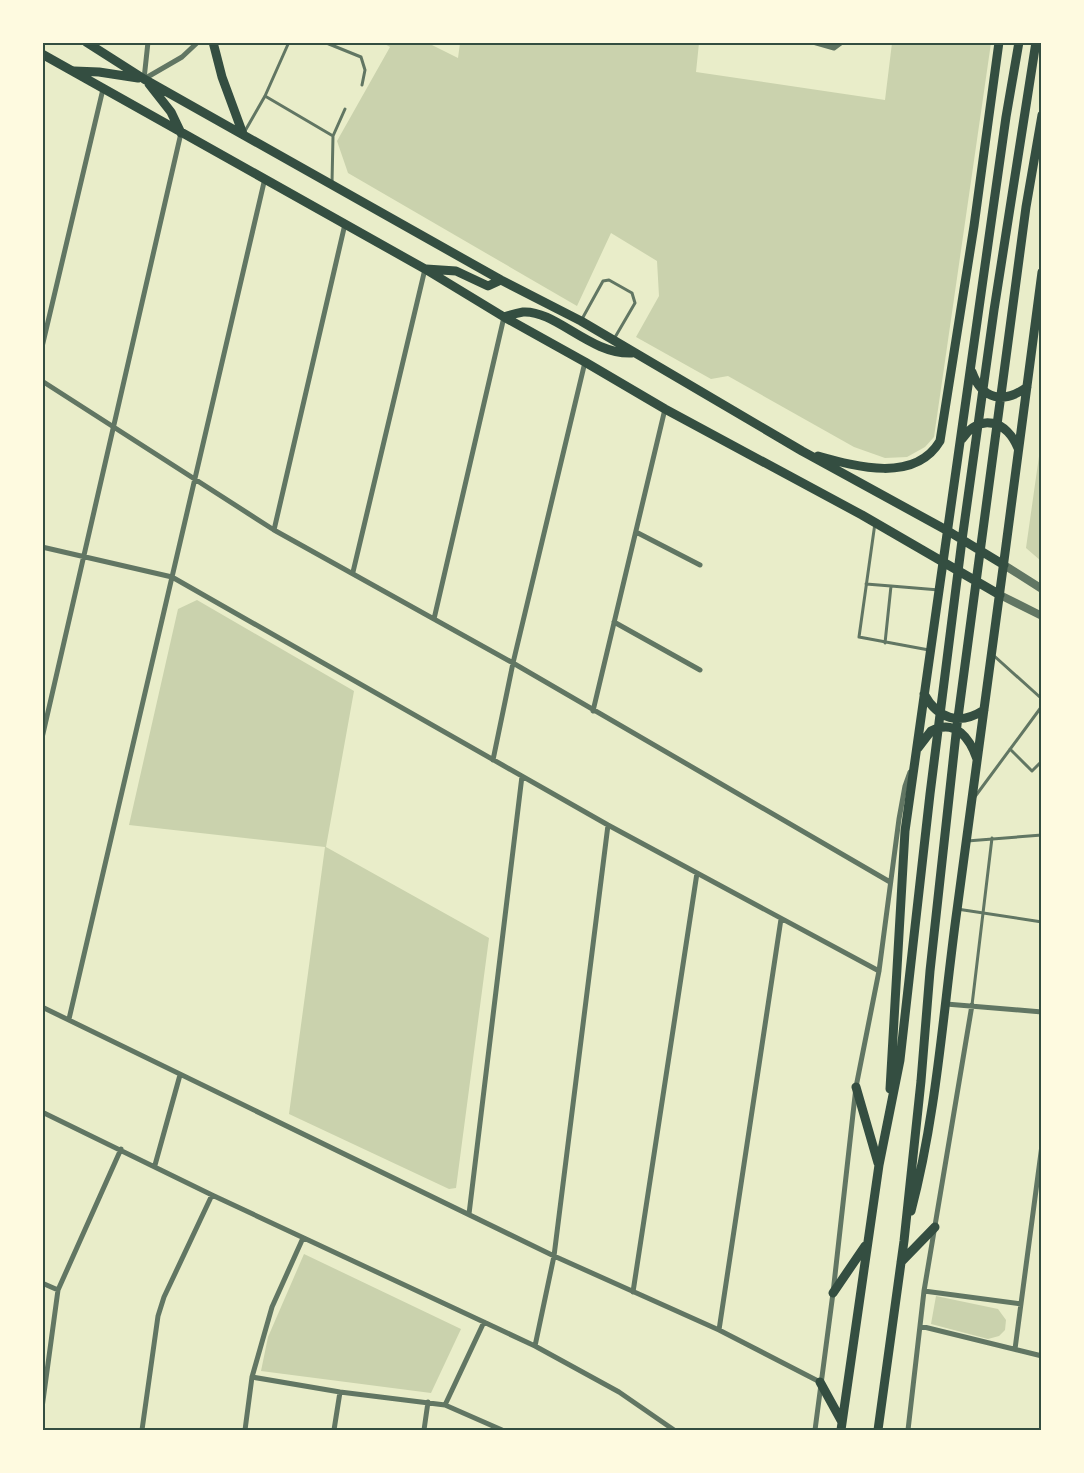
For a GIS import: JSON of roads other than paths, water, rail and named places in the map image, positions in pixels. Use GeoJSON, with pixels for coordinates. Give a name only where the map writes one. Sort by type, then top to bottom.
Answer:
{"type":"FeatureCollection","features":[{"type":"Feature","properties":{"kind":"main road"},"geometry":{"type":"LineString","coordinates":[[86,42],[144,79],[501,280],[582,321],[802,451],[948,531],[1004,566]]}},
{"type":"Feature","properties":{"kind":"main road"},"geometry":{"type":"LineString","coordinates":[[213,42],[222,77],[243,134]]}},
{"type":"Feature","properties":{"kind":"main road"},"geometry":{"type":"LineString","coordinates":[[802,451],[850,464],[887,469],[920,462],[933,453],[940,441],[974,226],[999,42]]}},
{"type":"Feature","properties":{"kind":"main road"},"geometry":{"type":"LineString","coordinates":[[892,1100],[890,1072],[906,832],[1006,117],[1019,42]]}},
{"type":"Feature","properties":{"kind":"main road"},"geometry":{"type":"LineString","coordinates":[[842,1426],[879,1165],[900,1060],[930,794],[964,530],[994,310],[1036,42]]}},
{"type":"Feature","properties":{"kind":"main road"},"geometry":{"type":"LineString","coordinates":[[42,54],[345,223],[665,409],[875,523],[1000,594]]}},
{"type":"Feature","properties":{"kind":"main road"},"geometry":{"type":"LineString","coordinates":[[71,71],[99,72],[144,79],[163,100],[181,133]]}},
{"type":"Feature","properties":{"kind":"main road"},"geometry":{"type":"LineString","coordinates":[[878,1430],[904,1241],[921,1081],[930,971],[957,725],[1025,216],[1042,115]]}},
{"type":"Feature","properties":{"kind":"main road"},"geometry":{"type":"LineString","coordinates":[[425,269],[456,271],[488,286],[501,280]]}},
{"type":"Feature","properties":{"kind":"main road"},"geometry":{"type":"LineString","coordinates":[[904,1241],[922,1170],[936,1089],[957,909],[1042,272]]}},
{"type":"Feature","properties":{"kind":"main road"},"geometry":{"type":"LineString","coordinates":[[504,317],[530,313],[545,317],[607,350],[621,353],[633,352]]}},
{"type":"Feature","properties":{"kind":"main road"},"geometry":{"type":"LineString","coordinates":[[971,369],[976,383],[987,394],[1001,398],[1015,396],[1027,387]]}},
{"type":"Feature","properties":{"kind":"main road"},"geometry":{"type":"LineString","coordinates":[[960,442],[967,431],[979,424],[992,423],[1004,427],[1013,436],[1018,448]]}},
{"type":"Feature","properties":{"kind":"main road"},"geometry":{"type":"LineString","coordinates":[[924,694],[934,709],[945,718],[966,718],[984,710]]}},
{"type":"Feature","properties":{"kind":"main road"},"geometry":{"type":"LineString","coordinates":[[916,750],[931,731],[949,728],[968,738],[977,762]]}},
{"type":"Feature","properties":{"kind":"main road"},"geometry":{"type":"LineString","coordinates":[[856,1087],[879,1165]]}},
{"type":"Feature","properties":{"kind":"main road"},"geometry":{"type":"LineString","coordinates":[[901,1262],[935,1227]]}},
{"type":"Feature","properties":{"kind":"main road"},"geometry":{"type":"LineString","coordinates":[[833,1293],[867,1244]]}},
{"type":"Feature","properties":{"kind":"main road"},"geometry":{"type":"LineString","coordinates":[[820,1382],[842,1426]]}},
{"type":"Feature","properties":{"kind":"street"},"geometry":{"type":"LineString","coordinates":[[144,79],[148,42]]}},
{"type":"Feature","properties":{"kind":"street"},"geometry":{"type":"LineString","coordinates":[[144,79],[182,57],[198,42]]}},
{"type":"Feature","properties":{"kind":"street"},"geometry":{"type":"LineString","coordinates":[[813,42],[834,48],[842,42]]}},
{"type":"Feature","properties":{"kind":"street"},"geometry":{"type":"LineString","coordinates":[[42,347],[103,89]]}},
{"type":"Feature","properties":{"kind":"street"},"geometry":{"type":"LineString","coordinates":[[42,738],[181,133]]}},
{"type":"Feature","properties":{"kind":"street"},"geometry":{"type":"LineString","coordinates":[[69,1019],[196,479],[264,178]]}},
{"type":"Feature","properties":{"kind":"street"},"geometry":{"type":"LineString","coordinates":[[274,530],[345,223]]}},
{"type":"Feature","properties":{"kind":"street"},"geometry":{"type":"LineString","coordinates":[[353,572],[425,269]]}},
{"type":"Feature","properties":{"kind":"street"},"geometry":{"type":"LineString","coordinates":[[434,619],[504,317]]}},
{"type":"Feature","properties":{"kind":"street"},"geometry":{"type":"LineString","coordinates":[[493,760],[513,663],[585,362]]}},
{"type":"Feature","properties":{"kind":"street"},"geometry":{"type":"LineString","coordinates":[[42,382],[115,426],[274,530],[353,572],[513,663],[890,882]]}},
{"type":"Feature","properties":{"kind":"street"},"geometry":{"type":"LineString","coordinates":[[593,710],[665,409]]}},
{"type":"Feature","properties":{"kind":"street"},"geometry":{"type":"LineString","coordinates":[[636,532],[700,565]]}},
{"type":"Feature","properties":{"kind":"street"},"geometry":{"type":"LineString","coordinates":[[42,547],[172,577],[608,825],[879,971]]}},
{"type":"Feature","properties":{"kind":"street"},"geometry":{"type":"LineString","coordinates":[[1004,566],[1042,589]]}},
{"type":"Feature","properties":{"kind":"street"},"geometry":{"type":"LineString","coordinates":[[1000,594],[1042,616]]}},
{"type":"Feature","properties":{"kind":"street"},"geometry":{"type":"LineString","coordinates":[[614,622],[700,670]]}},
{"type":"Feature","properties":{"kind":"street"},"geometry":{"type":"LineString","coordinates":[[815,1430],[833,1293],[856,1087],[879,971],[905,786],[915,760]]}},
{"type":"Feature","properties":{"kind":"street"},"geometry":{"type":"LineString","coordinates":[[469,1214],[522,776]]}},
{"type":"Feature","properties":{"kind":"street"},"geometry":{"type":"LineString","coordinates":[[535,1346],[554,1256],[608,825]]}},
{"type":"Feature","properties":{"kind":"street"},"geometry":{"type":"LineString","coordinates":[[633,1292],[697,873]]}},
{"type":"Feature","properties":{"kind":"street"},"geometry":{"type":"LineString","coordinates":[[719,1330],[780,919]]}},
{"type":"Feature","properties":{"kind":"street"},"geometry":{"type":"LineString","coordinates":[[946,1004],[1042,1012]]}},
{"type":"Feature","properties":{"kind":"street"},"geometry":{"type":"LineString","coordinates":[[908,1430],[924,1291],[972,1005]]}},
{"type":"Feature","properties":{"kind":"street"},"geometry":{"type":"LineString","coordinates":[[42,1007],[554,1256],[719,1330],[820,1382]]}},
{"type":"Feature","properties":{"kind":"street"},"geometry":{"type":"LineString","coordinates":[[155,1165],[180,1075]]}},
{"type":"Feature","properties":{"kind":"street"},"geometry":{"type":"LineString","coordinates":[[42,1112],[155,1165],[212,1196],[535,1346],[619,1392],[674,1430]]}},
{"type":"Feature","properties":{"kind":"street"},"geometry":{"type":"LineString","coordinates":[[1015,1349],[1042,1145]]}},
{"type":"Feature","properties":{"kind":"street"},"geometry":{"type":"LineString","coordinates":[[42,1408],[58,1290],[121,1149]]}},
{"type":"Feature","properties":{"kind":"street"},"geometry":{"type":"LineString","coordinates":[[142,1430],[158,1316],[164,1296],[212,1196]]}},
{"type":"Feature","properties":{"kind":"street"},"geometry":{"type":"LineString","coordinates":[[245,1430],[252,1377],[272,1307],[303,1238]]}},
{"type":"Feature","properties":{"kind":"street"},"geometry":{"type":"LineString","coordinates":[[42,1283],[58,1290]]}},
{"type":"Feature","properties":{"kind":"street"},"geometry":{"type":"LineString","coordinates":[[924,1291],[1021,1304]]}},
{"type":"Feature","properties":{"kind":"street"},"geometry":{"type":"LineString","coordinates":[[445,1405],[484,1322]]}},
{"type":"Feature","properties":{"kind":"street"},"geometry":{"type":"LineString","coordinates":[[920,1326],[1042,1356]]}},
{"type":"Feature","properties":{"kind":"street"},"geometry":{"type":"LineString","coordinates":[[252,1377],[340,1392],[445,1405],[502,1430]]}},
{"type":"Feature","properties":{"kind":"street"},"geometry":{"type":"LineString","coordinates":[[334,1430],[340,1392]]}},
{"type":"Feature","properties":{"kind":"street"},"geometry":{"type":"LineString","coordinates":[[424,1430],[428,1402]]}},
{"type":"Feature","properties":{"kind":"lane"},"geometry":{"type":"LineString","coordinates":[[243,134],[265,96],[289,42]]}},
{"type":"Feature","properties":{"kind":"lane"},"geometry":{"type":"LineString","coordinates":[[324,42],[361,57],[365,70],[362,85]]}},
{"type":"Feature","properties":{"kind":"lane"},"geometry":{"type":"LineString","coordinates":[[265,96],[333,136]]}},
{"type":"Feature","properties":{"kind":"lane"},"geometry":{"type":"LineString","coordinates":[[332,184],[333,136],[345,109]]}},
{"type":"Feature","properties":{"kind":"lane"},"geometry":{"type":"LineString","coordinates":[[582,321],[602,281],[609,280],[632,293],[635,303],[613,339]]}},
{"type":"Feature","properties":{"kind":"lane"},"geometry":{"type":"LineString","coordinates":[[875,523],[859,637],[930,650]]}},
{"type":"Feature","properties":{"kind":"lane"},"geometry":{"type":"LineString","coordinates":[[866,584],[939,590]]}},
{"type":"Feature","properties":{"kind":"lane"},"geometry":{"type":"LineString","coordinates":[[885,643],[891,586]]}},
{"type":"Feature","properties":{"kind":"lane"},"geometry":{"type":"LineString","coordinates":[[992,653],[1042,699]]}},
{"type":"Feature","properties":{"kind":"lane"},"geometry":{"type":"LineString","coordinates":[[972,801],[1042,706]]}},
{"type":"Feature","properties":{"kind":"lane"},"geometry":{"type":"LineString","coordinates":[[1010,749],[1032,771],[1042,761]]}},
{"type":"Feature","properties":{"kind":"lane"},"geometry":{"type":"LineString","coordinates":[[966,841],[1042,835]]}},
{"type":"Feature","properties":{"kind":"lane"},"geometry":{"type":"LineString","coordinates":[[972,1005],[992,838]]}},
{"type":"Feature","properties":{"kind":"lane"},"geometry":{"type":"LineString","coordinates":[[957,909],[1042,922]]}}]}
